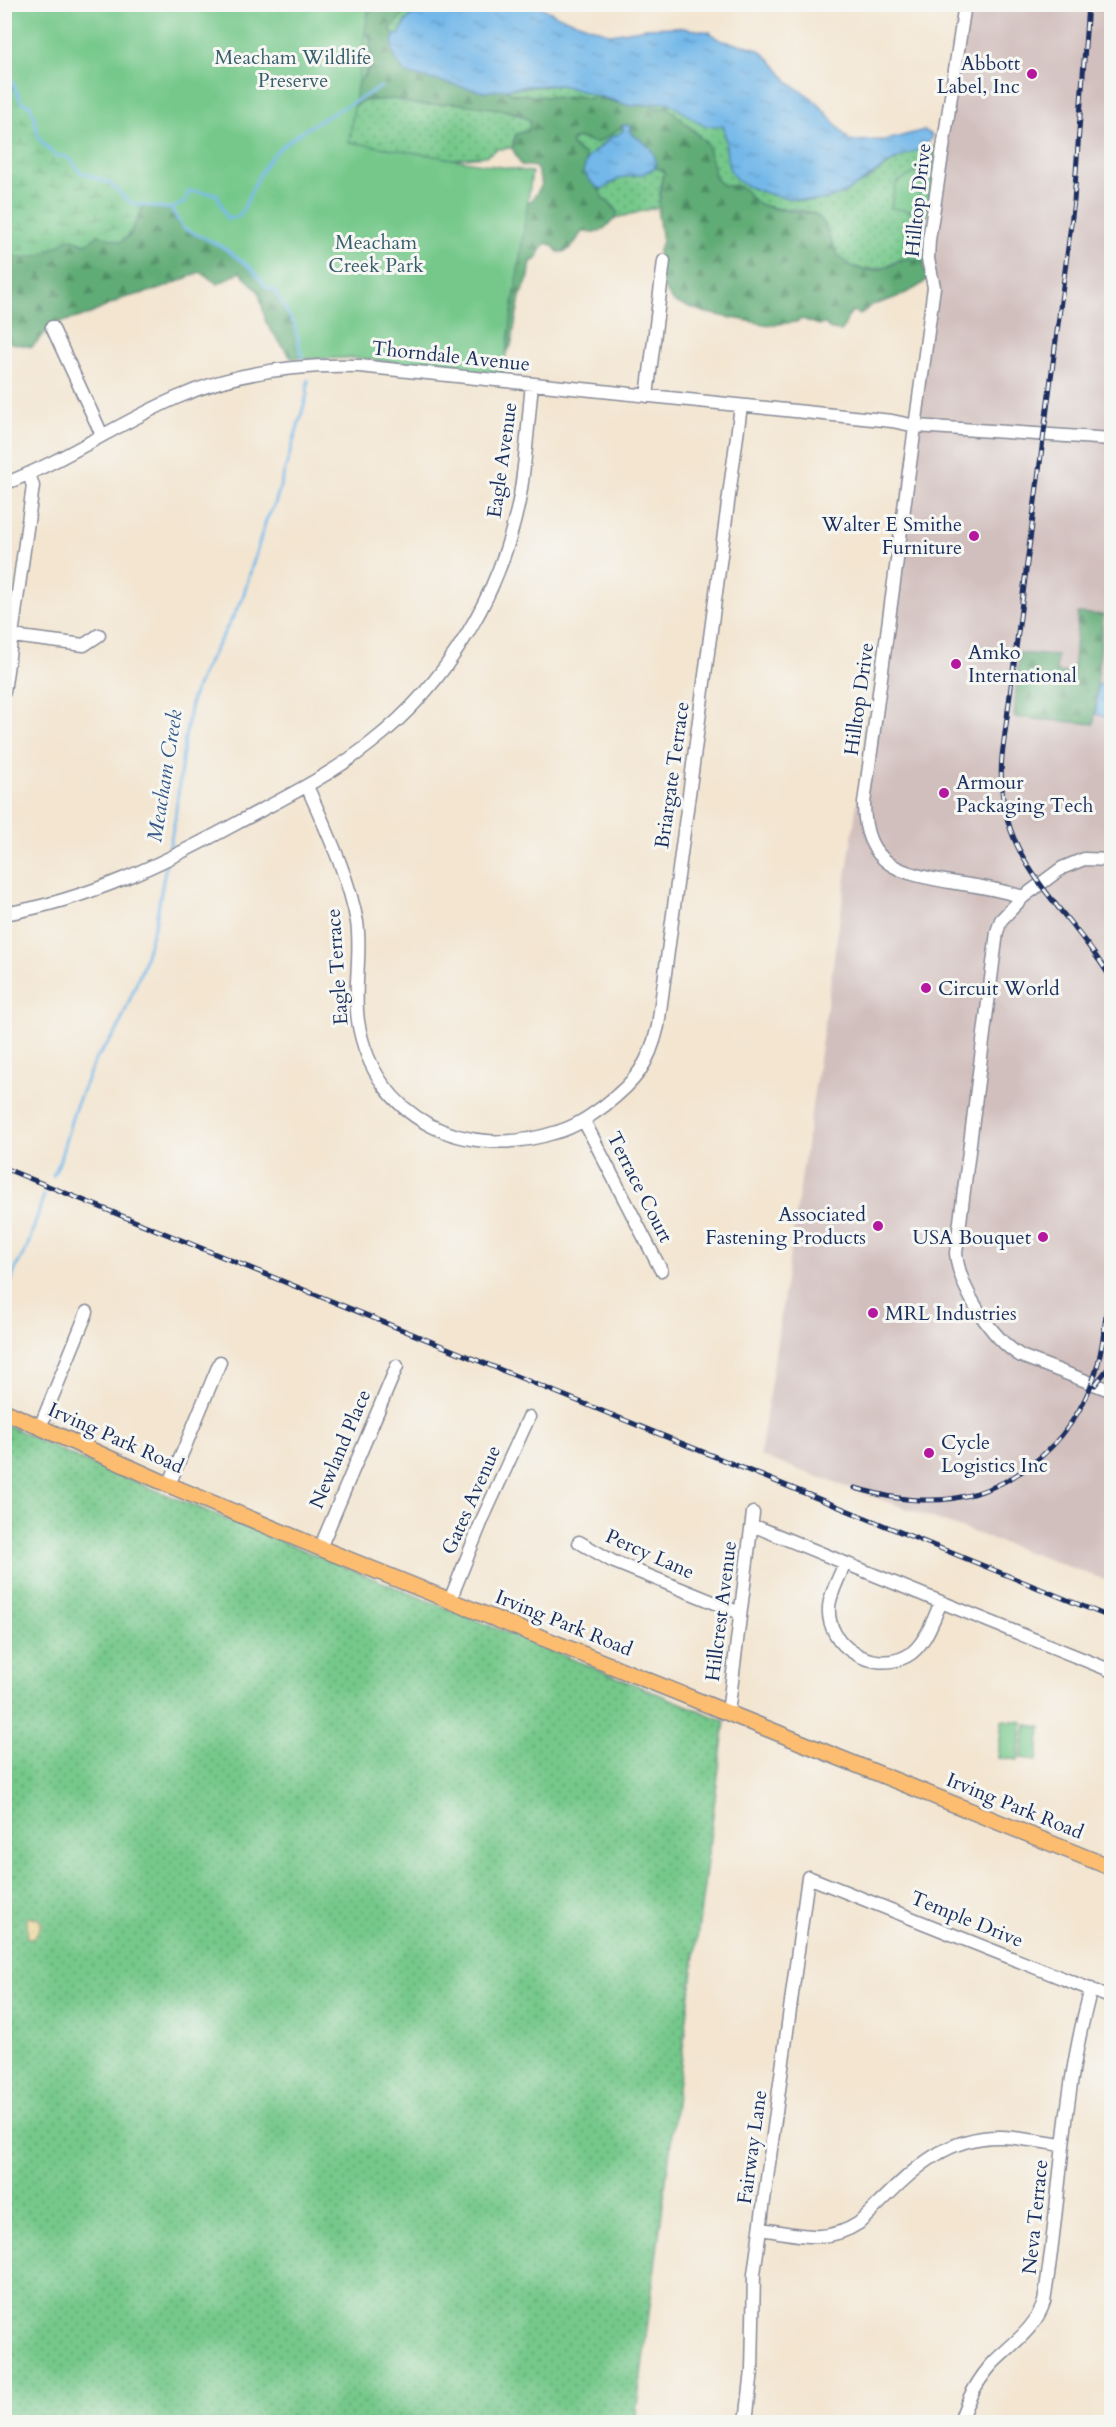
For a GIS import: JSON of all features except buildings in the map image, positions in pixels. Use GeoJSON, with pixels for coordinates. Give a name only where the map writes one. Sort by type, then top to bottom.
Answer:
{"type":"FeatureCollection","features":[{"type":"Feature","properties":{"kind":"main road","name":"Irving Park Road"},"geometry":{"type":"LineString","coordinates":[[4,1411],[169,1485],[320,1548],[1112,1868]]}},
{"type":"Feature","properties":{"kind":"street","name":"Hilltop Drive"},"geometry":{"type":"LineString","coordinates":[[965,4],[929,240],[928,259],[934,287],[864,803],[864,820],[868,834],[880,855],[898,870],[912,876],[996,889],[1023,897]]}},
{"type":"Feature","properties":{"kind":"street"},"geometry":{"type":"LineString","coordinates":[[1084,4],[1112,6]]}},
{"type":"Feature","properties":{"kind":"street"},"geometry":{"type":"LineString","coordinates":[[647,396],[664,261]]}},
{"type":"Feature","properties":{"kind":"street"},"geometry":{"type":"LineString","coordinates":[[52,327],[102,435]]}},
{"type":"Feature","properties":{"kind":"street","name":"Thorndale Avenue"},"geometry":{"type":"LineString","coordinates":[[4,484],[29,474],[163,404],[213,384],[262,372],[291,368],[359,366],[916,426],[1112,439]]}},
{"type":"Feature","properties":{"kind":"street","name":"Eagle Avenue"},"geometry":{"type":"LineString","coordinates":[[4,914],[73,898],[142,873],[307,786],[372,743],[400,718],[451,659],[479,613],[495,579],[513,526],[519,498],[532,384]]}},
{"type":"Feature","properties":{"kind":"street","name":"Briargate Terrace"},"geometry":{"type":"LineString","coordinates":[[378,1078],[388,1093],[416,1118],[440,1131],[484,1143],[512,1142],[557,1132],[584,1120],[628,1087],[651,1052],[658,1026],[741,406]]}},
{"type":"Feature","properties":{"kind":"street"},"geometry":{"type":"LineString","coordinates":[[4,692],[33,486],[29,474]]}},
{"type":"Feature","properties":{"kind":"street"},"geometry":{"type":"LineString","coordinates":[[12,636],[84,645],[99,635]]}},
{"type":"Feature","properties":{"kind":"street","name":"Eagle Terrace"},"geometry":{"type":"LineString","coordinates":[[307,786],[339,859],[352,899],[360,951],[358,1020],[365,1049],[378,1078]]}},
{"type":"Feature","properties":{"kind":"street"},"geometry":{"type":"LineString","coordinates":[[1112,860],[1084,859],[1068,864],[1023,897],[1000,920],[956,1244],[956,1261],[962,1278],[993,1333],[1010,1349],[1021,1356],[1112,1390]]}},
{"type":"Feature","properties":{"kind":"street","name":"Terrace Court"},"geometry":{"type":"LineString","coordinates":[[584,1120],[661,1270]]}},
{"type":"Feature","properties":{"kind":"street"},"geometry":{"type":"LineString","coordinates":[[40,1427],[87,1312]]}},
{"type":"Feature","properties":{"kind":"street"},"geometry":{"type":"LineString","coordinates":[[169,1485],[220,1362]]}},
{"type":"Feature","properties":{"kind":"street","name":"Newland Place"},"geometry":{"type":"LineString","coordinates":[[320,1548],[397,1366]]}},
{"type":"Feature","properties":{"kind":"street","name":"Gates Avenue"},"geometry":{"type":"LineString","coordinates":[[450,1600],[483,1518],[529,1417]]}},
{"type":"Feature","properties":{"kind":"street","name":"Hillcrest Avenue"},"geometry":{"type":"LineString","coordinates":[[728,1713],[752,1519],[845,1563]]}},
{"type":"Feature","properties":{"kind":"street","name":"Percy Lane"},"geometry":{"type":"LineString","coordinates":[[579,1542],[612,1561],[740,1613]]}},
{"type":"Feature","properties":{"kind":"street"},"geometry":{"type":"LineString","coordinates":[[941,1602],[923,1640],[908,1655],[887,1663],[863,1659],[844,1646],[832,1627],[829,1606],[845,1563],[1112,1671]]}},
{"type":"Feature","properties":{"kind":"street","name":"Temple Drive"},"geometry":{"type":"LineString","coordinates":[[808,1877],[1112,1998]]}},
{"type":"Feature","properties":{"kind":"street","name":"Fairway Lane"},"geometry":{"type":"LineString","coordinates":[[746,2422],[752,2371],[754,2274],[808,1877]]}},
{"type":"Feature","properties":{"kind":"street","name":"Neva Terrace"},"geometry":{"type":"LineString","coordinates":[[960,2422],[981,2378],[1035,2323],[1041,2312],[1046,2294],[1062,2145],[1075,2053],[1091,1989]]}},
{"type":"Feature","properties":{"kind":"street"},"geometry":{"type":"LineString","coordinates":[[761,2229],[821,2238],[846,2232],[859,2223],[928,2158],[943,2149],[970,2140],[1003,2137],[1062,2145]]}},
{"type":"Feature","properties":{"kind":"shaded area"},"geometry":{"type":"Polygon","coordinates":[[[964,5],[1111,5],[1111,1582],[760,1456],[931,305],[928,259],[964,5]]]}},
{"type":"Feature","properties":{"kind":"green space","name":"Meacham Creek Park"},"geometry":{"type":"Polygon","coordinates":[[[5,4],[369,5],[349,142],[532,172],[503,375],[355,358],[302,359],[295,326],[274,290],[266,287],[251,268],[221,246],[183,228],[171,210],[135,204],[126,199],[110,183],[80,172],[71,160],[64,156],[55,156],[40,140],[30,105],[21,102],[15,88],[5,87],[5,4]]]}},
{"type":"Feature","properties":{"kind":"green space","name":"Meacham Wildlife Preserve"},"geometry":{"type":"Polygon","coordinates":[[[13,5],[379,5],[359,20],[358,32],[369,35],[371,53],[362,79],[351,93],[183,228],[171,210],[144,206],[131,231],[121,242],[99,235],[86,244],[70,238],[34,257],[9,255],[5,260],[4,49],[13,5]]]}},
{"type":"Feature","properties":{"kind":"green space"},"geometry":{"type":"Polygon","coordinates":[[[379,5],[404,5],[402,16],[390,29],[394,35],[395,55],[405,73],[484,92],[506,89],[511,94],[563,98],[576,96],[589,99],[595,94],[622,104],[652,104],[657,109],[667,106],[707,144],[716,179],[723,186],[740,187],[756,202],[768,207],[814,214],[824,224],[838,255],[853,267],[876,270],[903,260],[915,259],[922,261],[928,278],[913,290],[871,305],[864,312],[859,314],[853,311],[841,331],[831,330],[825,324],[819,325],[802,319],[796,322],[769,325],[707,313],[674,302],[664,288],[658,267],[658,253],[662,241],[658,215],[662,177],[665,173],[655,168],[656,164],[630,134],[631,126],[623,125],[596,143],[580,138],[573,139],[571,143],[585,155],[590,181],[600,189],[602,198],[610,203],[617,212],[616,218],[600,232],[582,232],[567,251],[558,252],[547,243],[540,250],[538,258],[531,262],[529,277],[520,297],[511,346],[501,361],[494,224],[532,200],[542,185],[536,167],[521,165],[512,148],[516,134],[528,131],[531,121],[520,114],[499,109],[453,103],[412,104],[395,99],[362,101],[321,129],[355,358],[291,358],[266,323],[259,292],[240,272],[218,284],[200,272],[161,289],[124,298],[88,315],[54,324],[32,347],[5,342],[5,260],[9,255],[34,257],[70,238],[85,244],[99,235],[129,237],[144,206],[171,209],[183,228],[367,74],[372,54],[369,35],[358,32],[359,20],[379,5]]]}},
{"type":"Feature","properties":{"kind":"green space"},"geometry":{"type":"Polygon","coordinates":[[[404,5],[423,5],[406,21],[399,35],[394,35],[390,29],[401,16],[404,5]]]}},
{"type":"Feature","properties":{"kind":"green space"},"geometry":{"type":"Polygon","coordinates":[[[561,85],[595,94],[589,99],[576,96],[563,98],[510,94],[506,89],[561,85]]]}},
{"type":"Feature","properties":{"kind":"green space"},"geometry":{"type":"Polygon","coordinates":[[[396,99],[416,103],[481,105],[513,113],[531,121],[528,131],[516,134],[512,148],[497,149],[486,156],[280,175],[321,129],[362,101],[396,99]]]}},
{"type":"Feature","properties":{"kind":"green space"},"geometry":{"type":"Polygon","coordinates":[[[659,102],[676,106],[697,120],[713,126],[723,126],[729,166],[741,181],[762,190],[799,200],[814,201],[830,198],[860,184],[908,153],[928,147],[937,149],[924,239],[926,264],[900,259],[883,267],[865,269],[849,264],[835,251],[826,227],[816,215],[810,212],[767,207],[755,202],[739,187],[723,186],[716,179],[713,167],[696,132],[681,121],[667,106],[656,109],[652,104],[659,102]]]}},
{"type":"Feature","properties":{"kind":"green space"},"geometry":{"type":"Polygon","coordinates":[[[623,125],[623,131],[594,151],[586,160],[585,155],[571,143],[573,139],[580,138],[596,143],[623,125]]]}},
{"type":"Feature","properties":{"kind":"green space"},"geometry":{"type":"Polygon","coordinates":[[[655,168],[663,169],[665,173],[662,177],[659,207],[616,218],[617,211],[602,198],[600,189],[620,178],[642,174],[655,168]]]}},
{"type":"Feature","properties":{"kind":"green space"},"geometry":{"type":"Polygon","coordinates":[[[922,169],[917,212],[891,208],[896,183],[922,169]]]}},
{"type":"Feature","properties":{"kind":"green space"},"geometry":{"type":"Polygon","coordinates":[[[1078,613],[1103,615],[1094,724],[1014,717],[1019,653],[1057,656],[1056,672],[1073,673],[1078,613]]]}},
{"type":"Feature","properties":{"kind":"green space"},"geometry":{"type":"Polygon","coordinates":[[[5,1424],[79,1459],[725,1721],[635,2422],[5,2422],[5,1424]]]}},
{"type":"Feature","properties":{"kind":"green space"},"geometry":{"type":"Polygon","coordinates":[[[1002,1720],[1023,1722],[1018,1760],[998,1758],[1002,1720]]]}},
{"type":"Feature","properties":{"kind":"green space"},"geometry":{"type":"Polygon","coordinates":[[[1026,1725],[1041,1727],[1037,1760],[1021,1758],[1026,1725]]]}},
{"type":"Feature","properties":{"kind":"sand"},"geometry":{"type":"Polygon","coordinates":[[[28,1917],[40,1919],[42,1924],[36,1934],[30,1938],[27,1938],[26,1919],[28,1917]]]}},
{"type":"Feature","properties":{"kind":"water"},"geometry":{"type":"Polygon","coordinates":[[[423,4],[537,5],[558,16],[611,34],[646,28],[676,27],[710,32],[720,40],[762,52],[790,83],[818,104],[850,141],[887,140],[924,130],[932,135],[932,139],[929,140],[928,146],[891,162],[855,187],[839,195],[821,200],[807,200],[773,195],[746,186],[731,172],[723,126],[704,126],[668,102],[631,106],[561,85],[529,86],[484,92],[405,73],[393,51],[394,35],[399,35],[406,21],[423,4]]]}},
{"type":"Feature","properties":{"kind":"water"},"geometry":{"type":"Polygon","coordinates":[[[623,125],[631,126],[631,134],[645,143],[655,156],[655,168],[642,174],[620,178],[603,189],[600,188],[592,183],[584,172],[586,161],[607,140],[623,131],[623,125]]]}},
{"type":"Feature","properties":{"kind":"water"},"geometry":{"type":"Polygon","coordinates":[[[1098,684],[1111,685],[1111,719],[1096,714],[1098,684]]]}},
{"type":"Feature","properties":{"kind":"waterway","name":"Meacham Creek"},"geometry":{"type":"LineString","coordinates":[[4,49],[8,71],[21,102],[30,105],[40,140],[55,156],[64,156],[71,160],[80,172],[110,183],[126,199],[135,204],[171,209],[183,228],[221,246],[251,268],[266,287],[274,290],[295,326],[302,359]]}},
{"type":"Feature","properties":{"kind":"waterway"},"geometry":{"type":"LineString","coordinates":[[171,209],[185,202],[189,191],[217,194],[227,219],[240,216],[260,173],[277,151],[312,125],[381,87]]}},
{"type":"Feature","properties":{"kind":"waterway","name":"Meacham Creek"},"geometry":{"type":"LineString","coordinates":[[168,854],[192,698],[204,670],[242,600],[266,520],[275,504],[307,395],[308,380]]}},
{"type":"Feature","properties":{"kind":"waterway","name":"Meacham Creek"},"geometry":{"type":"LineString","coordinates":[[53,1176],[74,1111],[95,1060],[117,1031],[142,969],[156,920],[166,864]]}},
{"type":"Feature","properties":{"kind":"waterway","name":"Meacham Creek"},"geometry":{"type":"LineString","coordinates":[[4,1302],[16,1267],[27,1248],[44,1195]]}},
{"type":"Feature","properties":{"kind":"railway"},"geometry":{"type":"LineString","coordinates":[[1088,4],[1074,201],[1002,756],[1002,792],[1009,824],[1020,852],[1112,980]]}},
{"type":"Feature","properties":{"kind":"railway"},"geometry":{"type":"LineString","coordinates":[[4,1168],[1112,1618]]}},
{"type":"Feature","properties":{"kind":"railway"},"geometry":{"type":"LineString","coordinates":[[855,1488],[905,1499],[952,1498],[980,1492],[1007,1481],[1031,1465],[1052,1446],[1070,1424],[1085,1398],[1096,1371],[1102,1344],[1112,1262]]}},
{"type":"Feature","properties":{"kind":"railway"},"geometry":{"type":"LineString","coordinates":[[1095,1385],[1112,1363]]}},
{"type":"Feature","properties":{"kind":"place","name":"Abbott Label, Inc"},"geometry":{"type":"Point","coordinates":[1032,74]}},
{"type":"Feature","properties":{"kind":"place","name":"Walter E Smithe Furniture"},"geometry":{"type":"Point","coordinates":[974,536]}},
{"type":"Feature","properties":{"kind":"place","name":"Amko International"},"geometry":{"type":"Point","coordinates":[956,664]}},
{"type":"Feature","properties":{"kind":"place","name":"Armour Packaging Tech"},"geometry":{"type":"Point","coordinates":[944,793]}},
{"type":"Feature","properties":{"kind":"place","name":"Circuit World"},"geometry":{"type":"Point","coordinates":[926,988]}},
{"type":"Feature","properties":{"kind":"place","name":"Associated Fastening Products"},"geometry":{"type":"Point","coordinates":[878,1226]}},
{"type":"Feature","properties":{"kind":"place","name":"USA Bouquet"},"geometry":{"type":"Point","coordinates":[1043,1237]}},
{"type":"Feature","properties":{"kind":"place","name":"MRL Industries"},"geometry":{"type":"Point","coordinates":[873,1313]}},
{"type":"Feature","properties":{"kind":"place","name":"Cycle Logistics Inc"},"geometry":{"type":"Point","coordinates":[929,1453]}}]}
